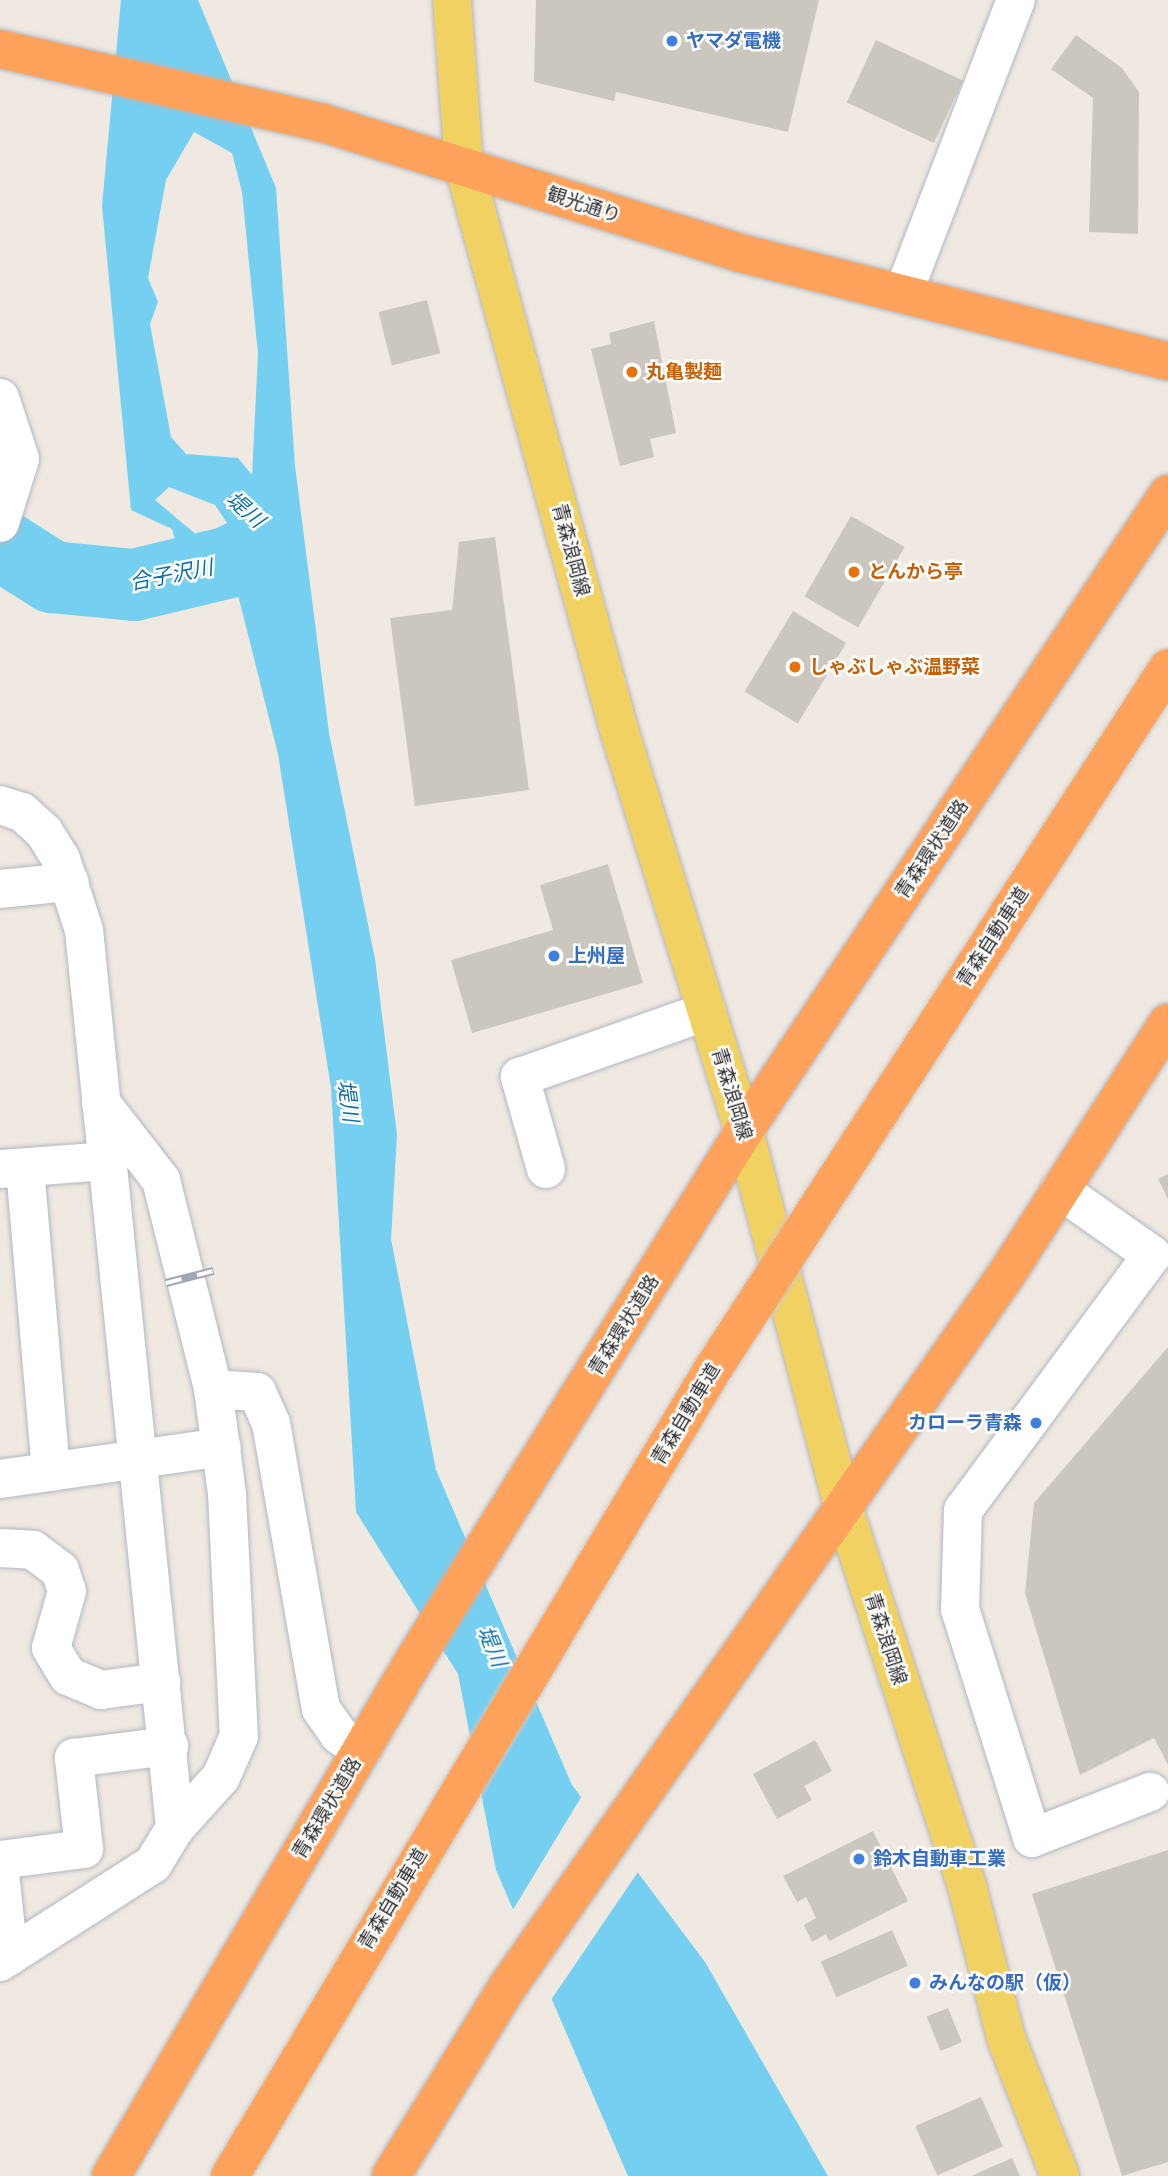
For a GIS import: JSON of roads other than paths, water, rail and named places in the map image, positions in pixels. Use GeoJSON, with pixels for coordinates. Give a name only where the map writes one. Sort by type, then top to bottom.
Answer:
{"type":"FeatureCollection","features":[{"type":"Feature","properties":{"kind":"highway","name":"観光通り"},"geometry":{"type":"LineString","coordinates":[[14,52],[323,123],[740,253],[1168,361]]}},
{"type":"Feature","properties":{"kind":"highway","name":"青森環状道路"},"geometry":{"type":"LineString","coordinates":[[111,2176],[362,1751],[744,1131],[1168,494]]}},
{"type":"Feature","properties":{"kind":"highway","name":"青森自動車道"},"geometry":{"type":"LineString","coordinates":[[230,2176],[711,1372],[1168,668]]}},
{"type":"Feature","properties":{"kind":"highway"},"geometry":{"type":"LineString","coordinates":[[391,2176],[508,1986],[844,1510],[1165,1036]]}},
{"type":"Feature","properties":{"kind":"main road","name":"青森浪岡線"},"geometry":{"type":"LineString","coordinates":[[453,0],[464,166],[620,733],[744,1131],[844,1510],[968,1890],[1006,2038],[1060,2176]]}},
{"type":"Feature","properties":{"kind":"lane"},"geometry":{"type":"LineString","coordinates":[[903,294],[1016,0]]}},
{"type":"Feature","properties":{"kind":"lane"},"geometry":{"type":"LineString","coordinates":[[0,398],[20,459],[6,505]]}},
{"type":"Feature","properties":{"kind":"lane"},"geometry":{"type":"LineString","coordinates":[[0,805],[22,813],[44,832],[70,882],[84,930],[137,1462],[169,1746],[175,1828]]}},
{"type":"Feature","properties":{"kind":"lane"},"geometry":{"type":"LineString","coordinates":[[0,889],[70,882]]}},
{"type":"Feature","properties":{"kind":"lane"},"geometry":{"type":"LineString","coordinates":[[546,1169],[520,1077],[707,1011]]}},
{"type":"Feature","properties":{"kind":"lane"},"geometry":{"type":"LineString","coordinates":[[1,1892],[4,1959],[153,1864],[175,1828],[221,1777],[239,1735],[222,1447],[213,1389],[161,1180],[101,1102]]}},
{"type":"Feature","properties":{"kind":"lane"},"geometry":{"type":"LineString","coordinates":[[51,1472],[6,1168],[107,1161]]}},
{"type":"Feature","properties":{"kind":"lane"},"geometry":{"type":"LineString","coordinates":[[1060,1190],[1152,1255],[963,1510],[960,1609],[1032,1838],[1150,1792]]}},
{"type":"Feature","properties":{"kind":"lane"},"geometry":{"type":"LineString","coordinates":[[213,1389],[257,1392],[271,1423],[321,1709],[339,1735],[362,1751]]}},
{"type":"Feature","properties":{"kind":"lane"},"geometry":{"type":"LineString","coordinates":[[0,1479],[137,1462],[222,1447]]}},
{"type":"Feature","properties":{"kind":"lane"},"geometry":{"type":"LineString","coordinates":[[0,1548],[33,1550],[60,1570],[67,1591],[51,1648],[61,1670],[101,1690],[161,1682]]}},
{"type":"Feature","properties":{"kind":"lane"},"geometry":{"type":"LineString","coordinates":[[0,1860],[84,1849],[74,1758],[169,1746]]}},
{"type":"Feature","properties":{"kind":"water","name":"堤川"},"geometry":{"type":"Polygon","coordinates":[[[121,0],[198,0],[276,188],[295,466],[329,733],[375,959],[397,1135],[391,1239],[436,1470],[572,1785],[705,1962],[828,2176],[628,2176],[496,1870],[458,1674],[356,1512],[331,1088],[278,754],[236,587],[186,578],[172,529],[131,510],[102,206],[121,0]],[[194,132],[166,180],[148,278],[158,302],[150,324],[171,437],[186,454],[238,458],[252,475],[258,354],[242,192],[232,153],[194,132]],[[169,487],[155,500],[199,537],[227,523],[215,505],[169,487]]]}},
{"type":"Feature","properties":{"kind":"waterway","name":"合子沢川"},"geometry":{"type":"LineString","coordinates":[[0,544],[52,577],[134,585],[267,553]]}},
{"type":"Feature","properties":{"kind":"railway"},"geometry":{"type":"LineString","coordinates":[[166,1283],[213,1271]]}},
{"type":"Feature","properties":{"kind":"place","name":"ヤマダ電機"},"geometry":{"type":"Point","coordinates":[672,41]}},
{"type":"Feature","properties":{"kind":"place","name":"丸亀製麺"},"geometry":{"type":"Point","coordinates":[632,372]}},
{"type":"Feature","properties":{"kind":"place","name":"とんから亭"},"geometry":{"type":"Point","coordinates":[854,572]}},
{"type":"Feature","properties":{"kind":"place","name":"しゃぶしゃぶ温野菜"},"geometry":{"type":"Point","coordinates":[795,667]}},
{"type":"Feature","properties":{"kind":"place","name":"上州屋"},"geometry":{"type":"Point","coordinates":[554,956]}},
{"type":"Feature","properties":{"kind":"place","name":"カローラ青森"},"geometry":{"type":"Point","coordinates":[1036,1423]}},
{"type":"Feature","properties":{"kind":"place","name":"鈴木自動車工業"},"geometry":{"type":"Point","coordinates":[859,1859]}},
{"type":"Feature","properties":{"kind":"place","name":"みんなの駅（仮）"},"geometry":{"type":"Point","coordinates":[915,1983]}}]}
